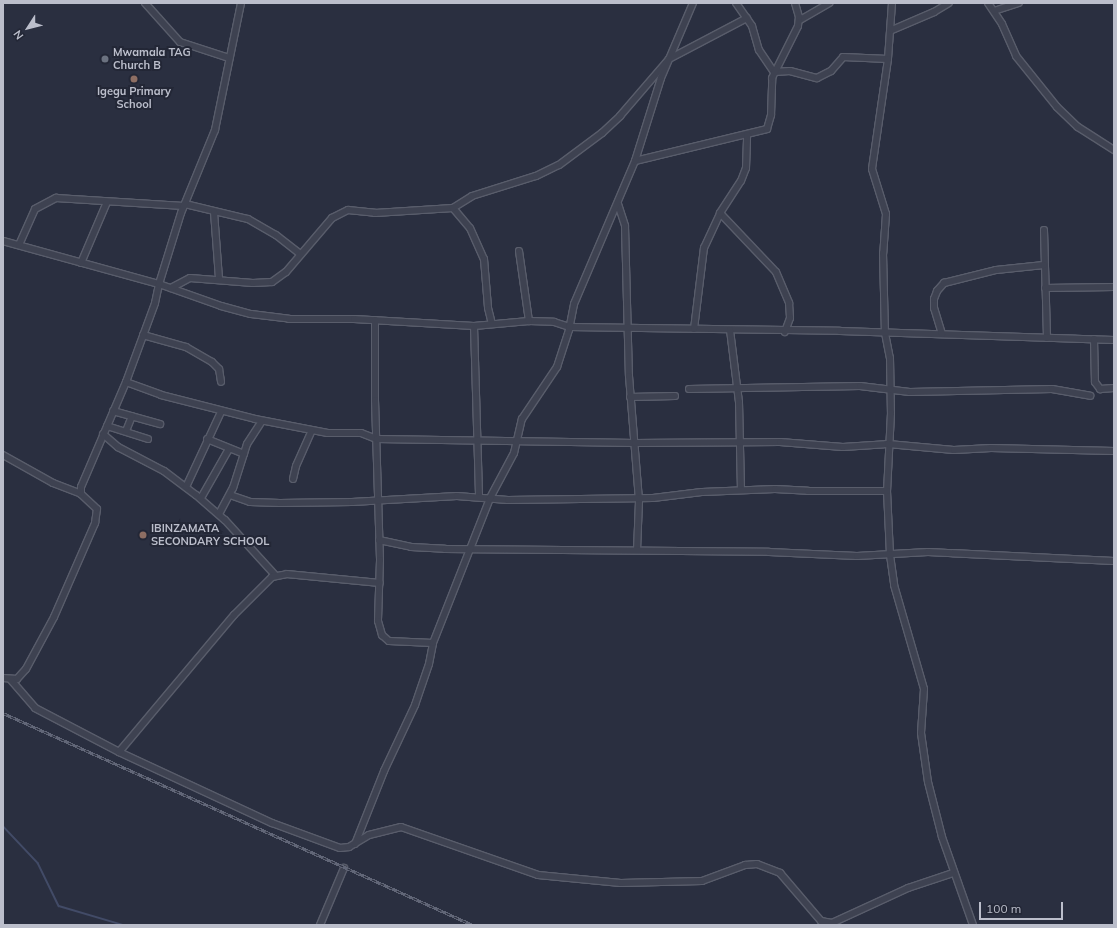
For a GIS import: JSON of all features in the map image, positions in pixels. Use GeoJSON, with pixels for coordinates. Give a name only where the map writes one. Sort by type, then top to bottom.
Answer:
{"type":"FeatureCollection","features":[{"type":"Feature","properties":{"kind":"street"},"geometry":{"type":"LineString","coordinates":[[145,3],[180,42],[229,58]]}},
{"type":"Feature","properties":{"kind":"street"},"geometry":{"type":"LineString","coordinates":[[82,494],[81,487],[126,382],[155,303],[159,284],[184,205],[215,130],[241,3]]}},
{"type":"Feature","properties":{"kind":"street"},"geometry":{"type":"LineString","coordinates":[[355,844],[386,765],[415,705],[429,664],[433,643],[490,498],[514,453],[522,419],[556,367],[569,327],[574,304],[618,204],[635,161],[669,59],[693,3]]}},
{"type":"Feature","properties":{"kind":"street"},"geometry":{"type":"LineString","coordinates":[[736,3],[747,18],[759,50],[774,72]]}},
{"type":"Feature","properties":{"kind":"street"},"geometry":{"type":"LineString","coordinates":[[795,3],[800,20]]}},
{"type":"Feature","properties":{"kind":"street"},"geometry":{"type":"LineString","coordinates":[[635,161],[747,135],[767,128],[770,124],[774,72],[800,20],[829,3]]}},
{"type":"Feature","properties":{"kind":"street"},"geometry":{"type":"LineString","coordinates":[[892,3],[892,30],[872,169],[874,182],[885,211],[885,333],[890,358],[887,491],[890,554],[900,610],[924,689],[921,721],[923,753],[940,829],[953,873],[972,925]]}},
{"type":"Feature","properties":{"kind":"street"},"geometry":{"type":"LineString","coordinates":[[892,30],[934,12],[948,3]]}},
{"type":"Feature","properties":{"kind":"street"},"geometry":{"type":"LineString","coordinates":[[988,3],[994,10],[1016,56],[1056,107],[1078,127],[1114,150]]}},
{"type":"Feature","properties":{"kind":"street"},"geometry":{"type":"LineString","coordinates":[[994,10],[1019,3]]}},
{"type":"Feature","properties":{"kind":"street"},"geometry":{"type":"LineString","coordinates":[[171,288],[190,278],[219,279],[253,283],[272,282],[286,272],[332,218],[348,210],[375,213],[453,208],[482,192],[503,188],[536,176],[577,153],[620,116],[669,59],[747,18]]}},
{"type":"Feature","properties":{"kind":"street"},"geometry":{"type":"LineString","coordinates":[[774,72],[790,71],[817,78],[831,71],[843,57],[888,59]]}},
{"type":"Feature","properties":{"kind":"street"},"geometry":{"type":"LineString","coordinates":[[694,329],[704,248],[720,213],[737,187],[746,168],[747,135]]}},
{"type":"Feature","properties":{"kind":"street"},"geometry":{"type":"LineString","coordinates":[[19,245],[34,211],[46,202],[56,198],[107,202],[184,205],[248,219],[276,235],[300,254]]}},
{"type":"Feature","properties":{"kind":"street"},"geometry":{"type":"LineString","coordinates":[[81,263],[107,202]]}},
{"type":"Feature","properties":{"kind":"street"},"geometry":{"type":"LineString","coordinates":[[618,204],[625,226],[630,397],[638,496],[637,550]]}},
{"type":"Feature","properties":{"kind":"street"},"geometry":{"type":"LineString","coordinates":[[453,208],[470,228],[484,259],[488,308],[492,324]]}},
{"type":"Feature","properties":{"kind":"street"},"geometry":{"type":"LineString","coordinates":[[214,212],[219,279]]}},
{"type":"Feature","properties":{"kind":"street"},"geometry":{"type":"LineString","coordinates":[[720,213],[776,272],[789,303],[790,318],[785,332]]}},
{"type":"Feature","properties":{"kind":"street"},"geometry":{"type":"LineString","coordinates":[[1044,230],[1047,338]]}},
{"type":"Feature","properties":{"kind":"street"},"geometry":{"type":"LineString","coordinates":[[3,241],[159,284],[195,298],[251,314],[289,319],[375,320],[474,326],[529,321],[554,322],[569,327],[942,334],[1114,340]]}},
{"type":"Feature","properties":{"kind":"street"},"geometry":{"type":"LineString","coordinates":[[519,251],[529,321]]}},
{"type":"Feature","properties":{"kind":"street"},"geometry":{"type":"LineString","coordinates":[[942,334],[934,298],[937,290],[944,283],[996,270],[1044,265]]}},
{"type":"Feature","properties":{"kind":"street"},"geometry":{"type":"LineString","coordinates":[[1045,288],[1114,287]]}},
{"type":"Feature","properties":{"kind":"street"},"geometry":{"type":"LineString","coordinates":[[375,320],[380,583],[378,621],[382,635],[389,641],[433,643]]}},
{"type":"Feature","properties":{"kind":"street"},"geometry":{"type":"LineString","coordinates":[[474,326],[480,496]]}},
{"type":"Feature","properties":{"kind":"street"},"geometry":{"type":"LineString","coordinates":[[730,330],[738,388],[741,490]]}},
{"type":"Feature","properties":{"kind":"street"},"geometry":{"type":"LineString","coordinates":[[143,334],[186,347],[212,362],[219,369],[221,382]]}},
{"type":"Feature","properties":{"kind":"street"},"geometry":{"type":"LineString","coordinates":[[1094,339],[1095,382],[1100,389],[1114,388]]}},
{"type":"Feature","properties":{"kind":"street"},"geometry":{"type":"LineString","coordinates":[[126,382],[155,394],[221,412],[328,433],[361,433],[377,439],[478,441],[516,440],[635,444],[740,441],[843,447],[888,444],[954,450],[991,448],[1114,451]]}},
{"type":"Feature","properties":{"kind":"street"},"geometry":{"type":"LineString","coordinates":[[689,389],[860,386],[890,390],[1052,389],[1090,396]]}},
{"type":"Feature","properties":{"kind":"street"},"geometry":{"type":"LineString","coordinates":[[630,397],[676,396]]}},
{"type":"Feature","properties":{"kind":"street"},"geometry":{"type":"LineString","coordinates":[[113,410],[160,424]]}},
{"type":"Feature","properties":{"kind":"street"},"geometry":{"type":"LineString","coordinates":[[186,487],[207,439],[221,412]]}},
{"type":"Feature","properties":{"kind":"street"},"geometry":{"type":"LineString","coordinates":[[126,431],[132,416]]}},
{"type":"Feature","properties":{"kind":"street"},"geometry":{"type":"LineString","coordinates":[[219,514],[230,495],[252,435],[262,421]]}},
{"type":"Feature","properties":{"kind":"street"},"geometry":{"type":"LineString","coordinates":[[107,426],[148,439]]}},
{"type":"Feature","properties":{"kind":"street"},"geometry":{"type":"LineString","coordinates":[[293,479],[296,466],[312,430]]}},
{"type":"Feature","properties":{"kind":"street"},"geometry":{"type":"LineString","coordinates":[[103,434],[118,447],[164,471],[201,498],[219,514],[275,575],[380,583]]}},
{"type":"Feature","properties":{"kind":"street"},"geometry":{"type":"LineString","coordinates":[[207,439],[244,454]]}},
{"type":"Feature","properties":{"kind":"street"},"geometry":{"type":"LineString","coordinates":[[201,498],[229,449]]}},
{"type":"Feature","properties":{"kind":"street"},"geometry":{"type":"LineString","coordinates":[[3,454],[53,483],[82,494],[97,509],[91,535],[54,618],[26,669],[19,678],[12,680],[3,678]]}},
{"type":"Feature","properties":{"kind":"street"},"geometry":{"type":"LineString","coordinates":[[230,495],[263,503],[480,496],[508,500],[638,496],[741,490],[887,491]]}},
{"type":"Feature","properties":{"kind":"street"},"geometry":{"type":"LineString","coordinates":[[379,540],[411,547],[470,549],[769,552],[826,556],[928,552],[1114,561]]}},
{"type":"Feature","properties":{"kind":"street"},"geometry":{"type":"LineString","coordinates":[[119,752],[252,595],[275,575]]}},
{"type":"Feature","properties":{"kind":"street"},"geometry":{"type":"LineString","coordinates":[[12,680],[35,708],[119,752],[272,823],[340,848],[355,844],[369,835],[401,827],[538,875],[621,883],[702,881],[745,865],[757,864],[780,874],[821,921],[832,923],[908,888],[953,873]]}},
{"type":"Feature","properties":{"kind":"street"},"geometry":{"type":"LineString","coordinates":[[320,925],[344,868]]}},
{"type":"Feature","properties":{"kind":"waterway"},"geometry":{"type":"LineString","coordinates":[[3,826],[38,863],[59,906],[123,925]]}},
{"type":"Feature","properties":{"kind":"railway"},"geometry":{"type":"LineString","coordinates":[[3,713],[473,925]]}},
{"type":"Feature","properties":{"kind":"place","name":"Mwamala TAG Church B"},"geometry":{"type":"Point","coordinates":[105,59]}},
{"type":"Feature","properties":{"kind":"place","name":"Igegu Primary School"},"geometry":{"type":"Point","coordinates":[134,79]}},
{"type":"Feature","properties":{"kind":"place","name":"IBINZAMATA SECONDARY SCHOOL"},"geometry":{"type":"Point","coordinates":[143,535]}}]}
